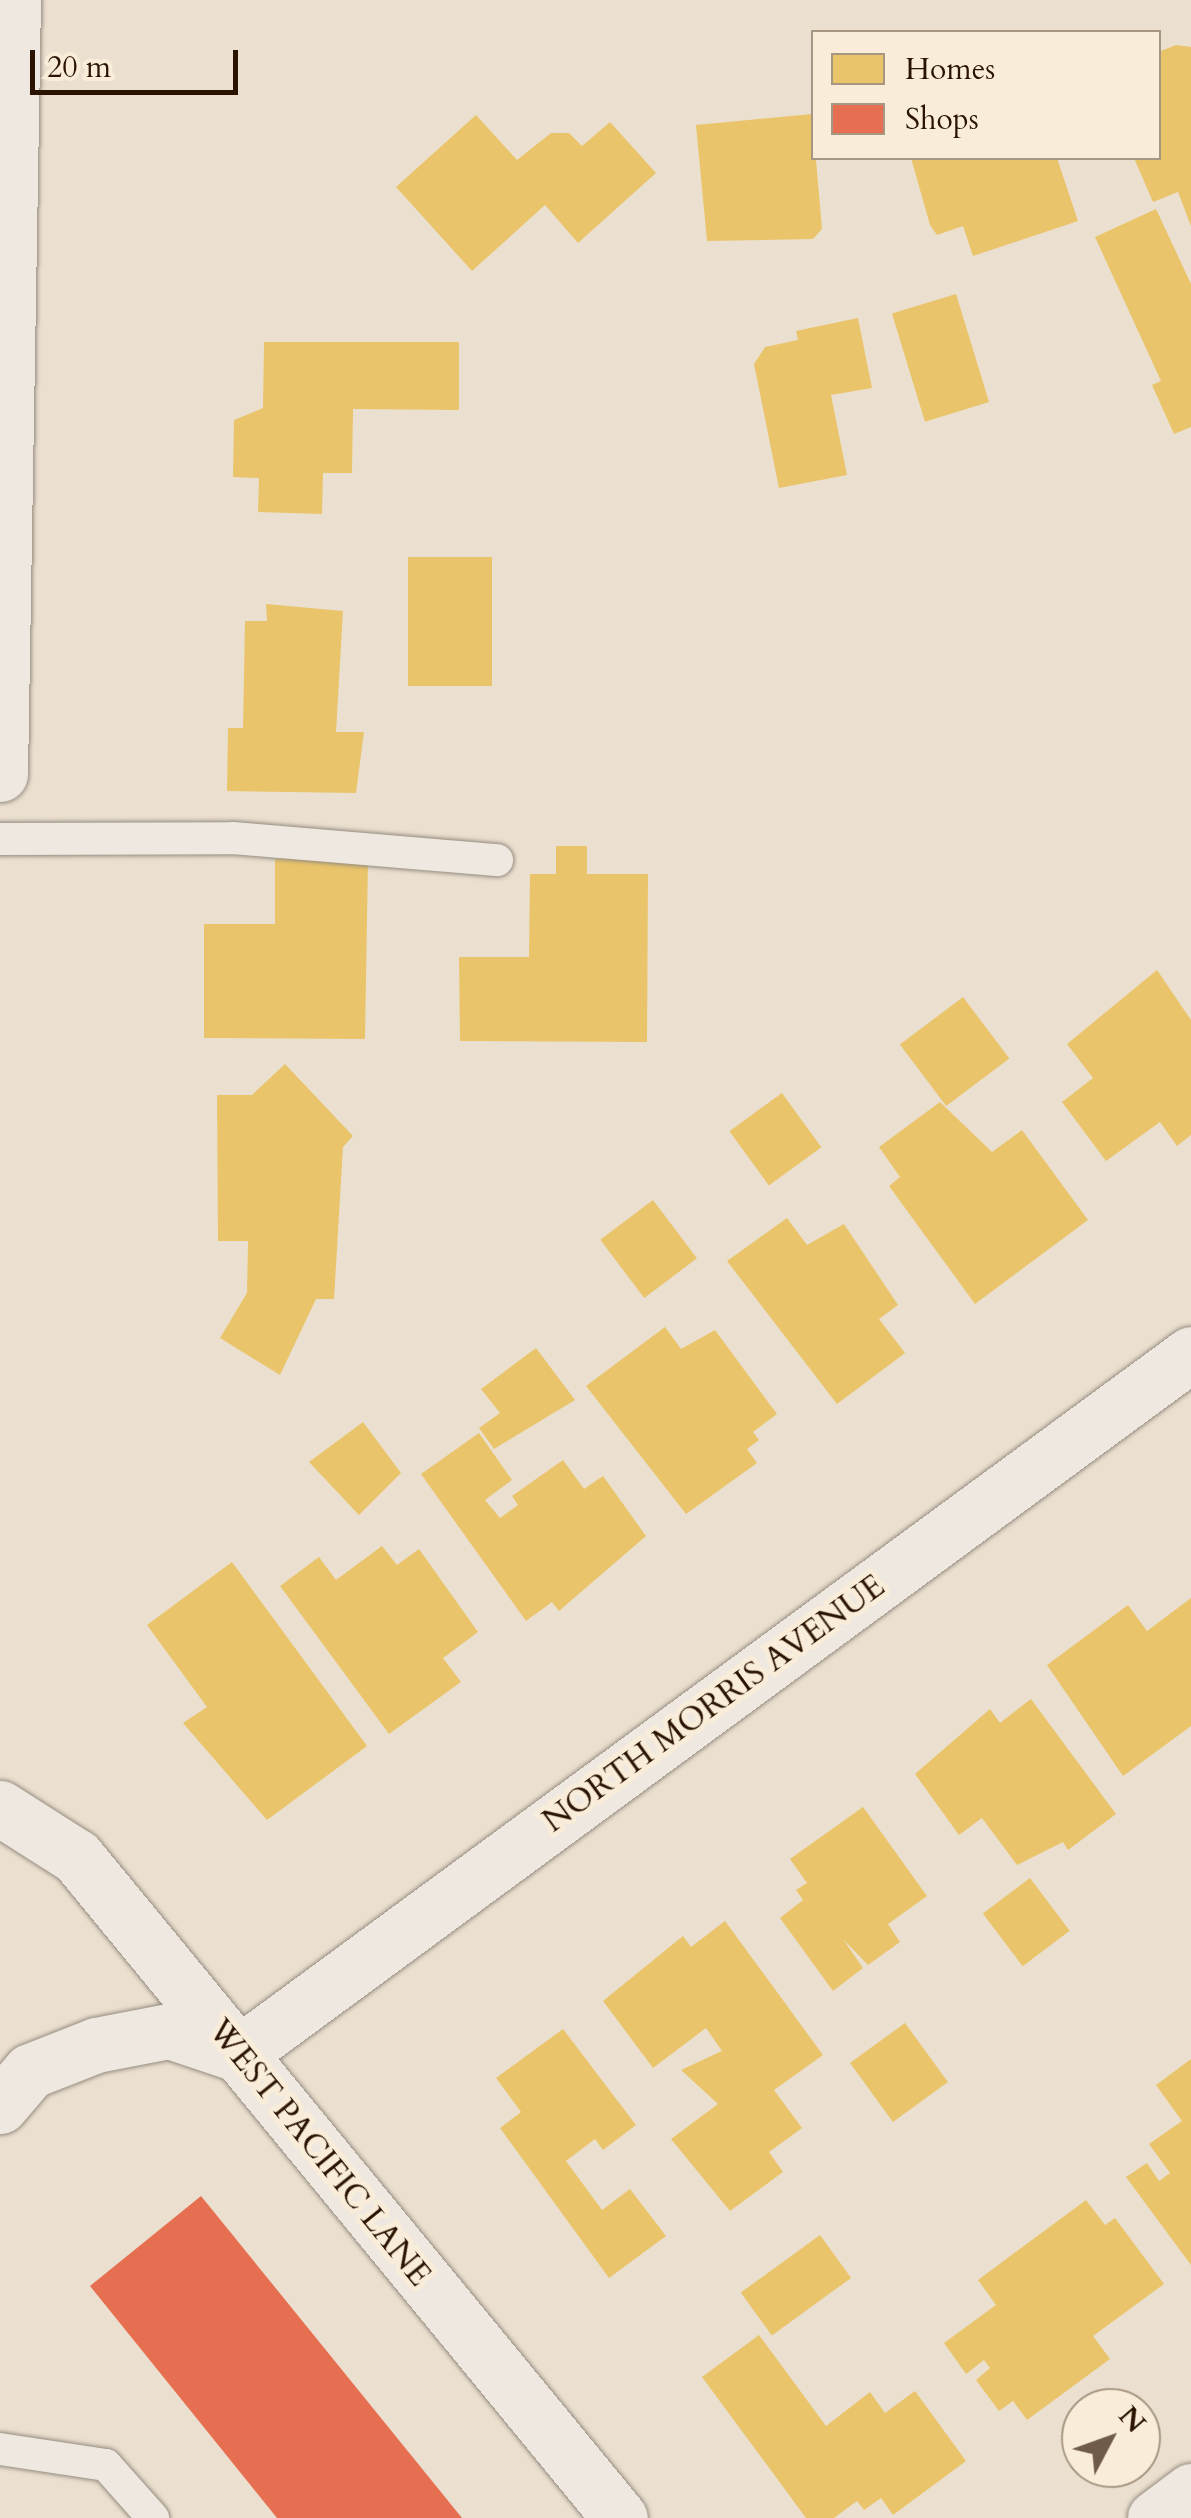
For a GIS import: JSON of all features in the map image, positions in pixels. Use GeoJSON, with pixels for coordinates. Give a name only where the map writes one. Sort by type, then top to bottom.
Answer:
{"type":"FeatureCollection","features":[{"type":"Feature","properties":{"kind":"street"},"geometry":{"type":"LineString","coordinates":[[0,774],[13,0]]}},
{"type":"Feature","properties":{"kind":"street","name":"NORTH MORRIS AVENUE"},"geometry":{"type":"LineString","coordinates":[[238,2054],[1191,1354]]}},
{"type":"Feature","properties":{"kind":"street","name":"WEST PACIFIC LANE"},"geometry":{"type":"LineString","coordinates":[[0,1808],[77,1856],[620,2518]]}},
{"type":"Feature","properties":{"kind":"street"},"geometry":{"type":"LineString","coordinates":[[0,2106],[30,2071],[96,2045],[169,2031],[238,2054]]}},
{"type":"Feature","properties":{"kind":"street"},"geometry":{"type":"LineString","coordinates":[[1155,2518],[1191,2491]]}},
{"type":"Feature","properties":{"kind":"lane"},"geometry":{"type":"LineString","coordinates":[[0,839],[233,838],[496,860]]}},
{"type":"Feature","properties":{"kind":"lane"},"geometry":{"type":"LineString","coordinates":[[0,2449],[106,2464],[153,2518]]}},
{"type":"Feature","properties":{"kind":"building: Homes"},"geometry":{"type":"Polygon","coordinates":[[[1176,45],[1191,47],[1191,226],[1178,192],[1153,202],[1135,160],[1161,160],[1161,51],[1176,45]]]}},
{"type":"Feature","properties":{"kind":"building: Homes"},"geometry":{"type":"Polygon","coordinates":[[[811,114],[811,160],[816,160],[822,229],[813,239],[707,241],[696,125],[811,114]]]}},
{"type":"Feature","properties":{"kind":"building: Homes"},"geometry":{"type":"Polygon","coordinates":[[[476,115],[517,160],[551,133],[569,133],[582,146],[610,122],[656,173],[578,243],[545,205],[472,271],[396,187],[476,115]]]}},
{"type":"Feature","properties":{"kind":"building: Homes"},"geometry":{"type":"Polygon","coordinates":[[[912,160],[1058,160],[1078,221],[973,256],[963,226],[937,235],[930,225],[912,160]]]}},
{"type":"Feature","properties":{"kind":"building: Homes"},"geometry":{"type":"Polygon","coordinates":[[[1156,209],[1191,284],[1191,427],[1174,434],[1152,385],[1161,381],[1095,237],[1156,209]]]}},
{"type":"Feature","properties":{"kind":"building: Homes"},"geometry":{"type":"Polygon","coordinates":[[[956,294],[989,402],[925,422],[892,314],[956,294]]]}},
{"type":"Feature","properties":{"kind":"building: Homes"},"geometry":{"type":"Polygon","coordinates":[[[858,318],[872,388],[831,395],[847,475],[779,488],[754,364],[765,347],[798,340],[796,331],[858,318]]]}},
{"type":"Feature","properties":{"kind":"building: Homes"},"geometry":{"type":"Polygon","coordinates":[[[264,342],[459,342],[459,410],[353,409],[352,473],[323,473],[322,514],[258,512],[259,478],[233,477],[234,420],[263,408],[264,342]]]}},
{"type":"Feature","properties":{"kind":"building: Homes"},"geometry":{"type":"Polygon","coordinates":[[[408,557],[492,557],[492,686],[408,686],[408,557]]]}},
{"type":"Feature","properties":{"kind":"building: Homes"},"geometry":{"type":"Polygon","coordinates":[[[266,604],[343,611],[336,732],[364,732],[356,793],[227,791],[228,728],[243,728],[245,621],[267,621],[266,604]]]}},
{"type":"Feature","properties":{"kind":"building: Homes"},"geometry":{"type":"Polygon","coordinates":[[[556,846],[587,846],[587,874],[648,874],[647,1042],[460,1041],[459,957],[529,957],[530,874],[556,874],[556,846]]]}},
{"type":"Feature","properties":{"kind":"building: Homes"},"geometry":{"type":"Polygon","coordinates":[[[275,859],[368,860],[365,1039],[204,1038],[204,924],[275,924],[275,859]]]}},
{"type":"Feature","properties":{"kind":"building: Homes"},"geometry":{"type":"Polygon","coordinates":[[[1157,970],[1191,1020],[1191,1135],[1177,1146],[1160,1122],[1106,1161],[1062,1102],[1093,1078],[1067,1044],[1157,970]]]}},
{"type":"Feature","properties":{"kind":"building: Homes"},"geometry":{"type":"Polygon","coordinates":[[[963,997],[1009,1058],[946,1106],[900,1045],[963,997]]]}},
{"type":"Feature","properties":{"kind":"building: Homes"},"geometry":{"type":"Polygon","coordinates":[[[285,1064],[353,1136],[343,1147],[334,1299],[316,1299],[280,1375],[220,1338],[247,1293],[248,1241],[218,1241],[217,1095],[252,1095],[285,1064]]]}},
{"type":"Feature","properties":{"kind":"building: Homes"},"geometry":{"type":"Polygon","coordinates":[[[782,1093],[821,1147],[769,1185],[729,1131],[782,1093]]]}},
{"type":"Feature","properties":{"kind":"building: Homes"},"geometry":{"type":"Polygon","coordinates":[[[940,1102],[992,1152],[1022,1130],[1088,1220],[975,1304],[889,1186],[900,1177],[879,1147],[940,1102]]]}},
{"type":"Feature","properties":{"kind":"building: Homes"},"geometry":{"type":"Polygon","coordinates":[[[653,1200],[697,1258],[644,1298],[600,1240],[653,1200]]]}},
{"type":"Feature","properties":{"kind":"building: Homes"},"geometry":{"type":"Polygon","coordinates":[[[787,1218],[807,1245],[844,1224],[898,1305],[879,1319],[905,1353],[837,1404],[727,1261],[787,1218]]]}},
{"type":"Feature","properties":{"kind":"building: Homes"},"geometry":{"type":"Polygon","coordinates":[[[665,1327],[681,1349],[715,1330],[777,1414],[753,1432],[759,1440],[747,1449],[757,1463],[686,1514],[586,1386],[665,1327]]]}},
{"type":"Feature","properties":{"kind":"building: Homes"},"geometry":{"type":"Polygon","coordinates":[[[536,1348],[575,1400],[494,1449],[479,1428],[500,1413],[481,1389],[536,1348]]]}},
{"type":"Feature","properties":{"kind":"building: Homes"},"geometry":{"type":"Polygon","coordinates":[[[363,1422],[401,1473],[359,1515],[309,1462],[363,1422]]]}},
{"type":"Feature","properties":{"kind":"building: Homes"},"geometry":{"type":"Polygon","coordinates":[[[479,1433],[512,1480],[485,1500],[500,1518],[518,1505],[512,1496],[563,1460],[584,1489],[603,1476],[646,1536],[559,1611],[552,1602],[526,1621],[421,1474],[479,1433]]]}},
{"type":"Feature","properties":{"kind":"building: Homes"},"geometry":{"type":"Polygon","coordinates":[[[382,1546],[397,1565],[419,1549],[478,1632],[443,1658],[461,1682],[389,1734],[280,1586],[319,1557],[336,1580],[382,1546]]]}},
{"type":"Feature","properties":{"kind":"building: Homes"},"geometry":{"type":"Polygon","coordinates":[[[232,1562],[367,1746],[267,1820],[183,1723],[207,1707],[147,1625],[232,1562]]]}},
{"type":"Feature","properties":{"kind":"building: Homes"},"geometry":{"type":"Polygon","coordinates":[[[1191,1598],[1191,1726],[1123,1776],[1047,1665],[1128,1605],[1147,1631],[1191,1598]]]}},
{"type":"Feature","properties":{"kind":"building: Homes"},"geometry":{"type":"Polygon","coordinates":[[[1031,1699],[1116,1814],[1068,1850],[1063,1842],[1017,1865],[982,1818],[959,1835],[915,1774],[990,1709],[1000,1723],[1031,1699]]]}},
{"type":"Feature","properties":{"kind":"building: Homes"},"geometry":{"type":"Polygon","coordinates":[[[863,1807],[927,1896],[888,1924],[900,1942],[868,1965],[843,1939],[863,1968],[833,1991],[780,1918],[803,1900],[796,1890],[807,1883],[790,1859],[863,1807]]]}},
{"type":"Feature","properties":{"kind":"building: Homes"},"geometry":{"type":"Polygon","coordinates":[[[1030,1878],[1070,1931],[1023,1966],[983,1914],[1030,1878]]]}},
{"type":"Feature","properties":{"kind":"building: Homes"},"geometry":{"type":"Polygon","coordinates":[[[725,1921],[823,2055],[774,2090],[802,2128],[769,2152],[783,2172],[730,2211],[671,2139],[718,2104],[681,2070],[722,2051],[706,2028],[653,2068],[603,2001],[683,1936],[691,1947],[725,1921]]]}},
{"type":"Feature","properties":{"kind":"building: Homes"},"geometry":{"type":"Polygon","coordinates":[[[905,2023],[948,2082],[893,2122],[850,2063],[905,2023]]]}},
{"type":"Feature","properties":{"kind":"building: Homes"},"geometry":{"type":"Polygon","coordinates":[[[563,2029],[636,2125],[603,2150],[595,2139],[566,2161],[602,2210],[630,2189],[666,2236],[609,2278],[500,2128],[521,2112],[496,2078],[563,2029]]]}},
{"type":"Feature","properties":{"kind":"building: Homes"},"geometry":{"type":"Polygon","coordinates":[[[1191,2059],[1191,2265],[1126,2177],[1147,2163],[1159,2181],[1170,2173],[1149,2144],[1182,2121],[1156,2085],[1191,2059]]]}},
{"type":"Feature","properties":{"kind":"building: Homes"},"geometry":{"type":"Polygon","coordinates":[[[1086,2200],[1105,2225],[1115,2218],[1164,2284],[1093,2336],[1110,2359],[1071,2388],[1061,2388],[1061,2395],[1027,2420],[1013,2401],[999,2411],[976,2380],[990,2368],[984,2360],[966,2374],[944,2343],[996,2305],[978,2280],[1086,2200]]]}},
{"type":"Feature","properties":{"kind":"building: Homes"},"geometry":{"type":"Polygon","coordinates":[[[820,2235],[851,2278],[772,2335],[741,2293],[820,2235]]]}},
{"type":"Feature","properties":{"kind":"building: Homes"},"geometry":{"type":"Polygon","coordinates":[[[759,2335],[826,2426],[870,2392],[885,2413],[915,2391],[966,2461],[893,2515],[881,2498],[864,2510],[857,2501],[834,2518],[806,2518],[702,2377],[759,2335]]]}},
{"type":"Feature","properties":{"kind":"building: Shops"},"geometry":{"type":"Polygon","coordinates":[[[201,2196],[462,2518],[277,2518],[90,2286],[201,2196]]]}}]}
